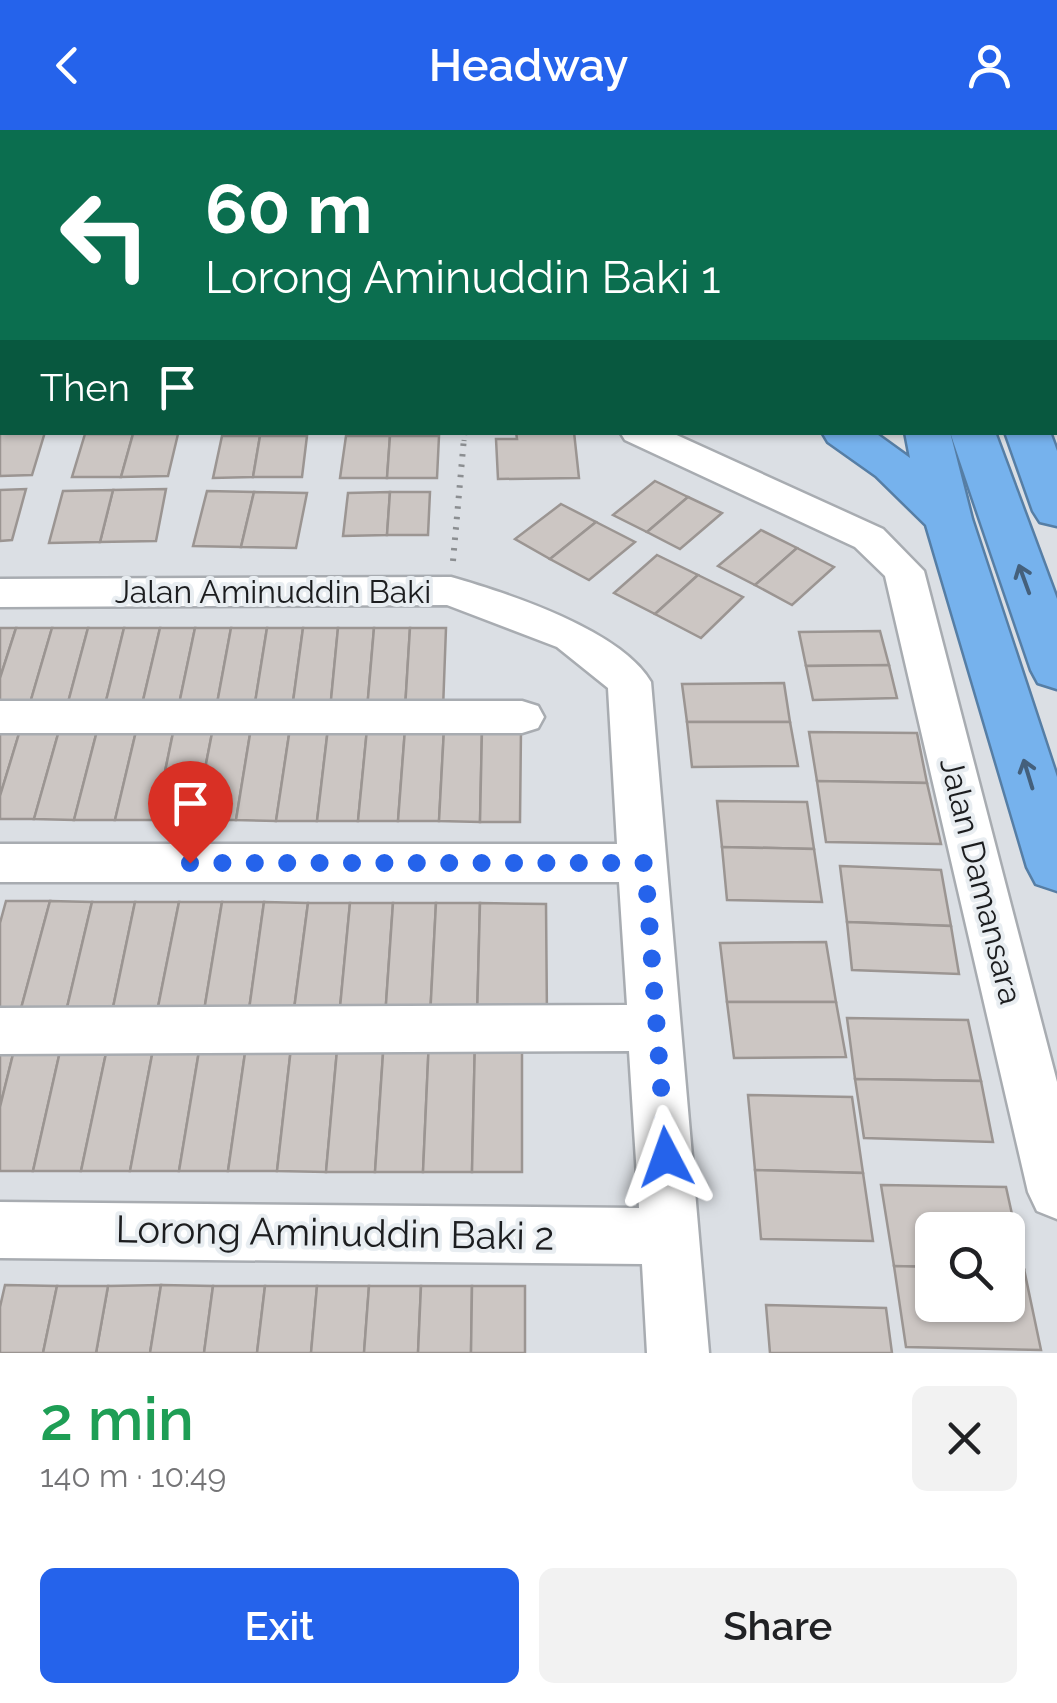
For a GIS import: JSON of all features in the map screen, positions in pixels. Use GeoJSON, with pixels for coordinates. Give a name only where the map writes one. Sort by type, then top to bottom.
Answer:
{"type":"FeatureCollection","features":[{"type":"Feature","properties":{"kind":"highway"},"geometry":{"type":"LineString","coordinates":[[848,435],[892,466],[948,519]]}},
{"type":"Feature","properties":{"kind":"highway"},"geometry":{"type":"LineString","coordinates":[[1032,435],[1057,512]]}},
{"type":"Feature","properties":{"kind":"highway"},"geometry":{"type":"LineString","coordinates":[[944,438],[948,519],[1057,867]]}},
{"type":"Feature","properties":{"kind":"highway"},"geometry":{"type":"LineString","coordinates":[[944,438],[1057,670]]}},
{"type":"Feature","properties":{"kind":"street","name":"Jalan Damansara"},"geometry":{"type":"LineString","coordinates":[[645,435],[868,538],[904,570],[1057,1192]]}},
{"type":"Feature","properties":{"kind":"street","name":"Jalan Aminuddin Baki"},"geometry":{"type":"LineString","coordinates":[[0,593],[450,592],[572,637],[629,682],[678,1353]]}},
{"type":"Feature","properties":{"kind":"street"},"geometry":{"type":"LineString","coordinates":[[0,716],[522,718]]}},
{"type":"Feature","properties":{"kind":"street"},"geometry":{"type":"LineString","coordinates":[[0,863],[645,863]]}},
{"type":"Feature","properties":{"kind":"street"},"geometry":{"type":"LineString","coordinates":[[0,1030],[657,1028]]}},
{"type":"Feature","properties":{"kind":"street","name":"Lorong Aminuddin Baki 2"},"geometry":{"type":"LineString","coordinates":[[0,1230],[671,1236]]}},
{"type":"Feature","properties":{"kind":"path"},"geometry":{"type":"LineString","coordinates":[[450,592],[465,435]]}},
{"type":"Feature","properties":{"kind":"building"},"geometry":{"type":"Polygon","coordinates":[[[0,435],[44,435],[32,475],[0,476],[0,435]]]}},
{"type":"Feature","properties":{"kind":"building"},"geometry":{"type":"Polygon","coordinates":[[[85,435],[133,435],[121,477],[72,477],[85,435]]]}},
{"type":"Feature","properties":{"kind":"building"},"geometry":{"type":"Polygon","coordinates":[[[133,435],[178,435],[168,476],[121,477],[133,435]]]}},
{"type":"Feature","properties":{"kind":"building"},"geometry":{"type":"Polygon","coordinates":[[[516,435],[574,435],[579,478],[498,479],[496,439],[517,439],[516,435]]]}},
{"type":"Feature","properties":{"kind":"building"},"geometry":{"type":"Polygon","coordinates":[[[222,436],[260,436],[253,477],[213,478],[222,436]]]}},
{"type":"Feature","properties":{"kind":"building"},"geometry":{"type":"Polygon","coordinates":[[[260,436],[307,436],[302,477],[253,477],[260,436]]]}},
{"type":"Feature","properties":{"kind":"building"},"geometry":{"type":"Polygon","coordinates":[[[346,436],[390,436],[387,478],[340,478],[346,436]]]}},
{"type":"Feature","properties":{"kind":"building"},"geometry":{"type":"Polygon","coordinates":[[[390,436],[439,436],[437,478],[387,478],[390,436]]]}},
{"type":"Feature","properties":{"kind":"building"},"geometry":{"type":"Polygon","coordinates":[[[655,481],[688,497],[647,532],[613,515],[655,481]]]}},
{"type":"Feature","properties":{"kind":"building"},"geometry":{"type":"Polygon","coordinates":[[[26,489],[12,540],[0,541],[0,490],[26,489]]]}},
{"type":"Feature","properties":{"kind":"building"},"geometry":{"type":"Polygon","coordinates":[[[166,489],[156,541],[100,542],[113,490],[166,489]]]}},
{"type":"Feature","properties":{"kind":"building"},"geometry":{"type":"Polygon","coordinates":[[[113,490],[100,542],[49,543],[63,491],[113,490]]]}},
{"type":"Feature","properties":{"kind":"building"},"geometry":{"type":"Polygon","coordinates":[[[207,491],[254,492],[241,547],[193,546],[207,491]]]}},
{"type":"Feature","properties":{"kind":"building"},"geometry":{"type":"Polygon","coordinates":[[[254,492],[307,493],[296,548],[241,547],[254,492]]]}},
{"type":"Feature","properties":{"kind":"building"},"geometry":{"type":"Polygon","coordinates":[[[390,492],[387,535],[343,536],[348,493],[390,492]]]}},
{"type":"Feature","properties":{"kind":"building"},"geometry":{"type":"Polygon","coordinates":[[[390,492],[430,492],[428,535],[387,535],[390,492]]]}},
{"type":"Feature","properties":{"kind":"building"},"geometry":{"type":"Polygon","coordinates":[[[688,497],[722,513],[680,549],[647,532],[688,497]]]}},
{"type":"Feature","properties":{"kind":"building"},"geometry":{"type":"Polygon","coordinates":[[[561,504],[596,522],[550,559],[515,539],[561,504]]]}},
{"type":"Feature","properties":{"kind":"building"},"geometry":{"type":"Polygon","coordinates":[[[596,522],[635,542],[589,580],[550,559],[596,522]]]}},
{"type":"Feature","properties":{"kind":"building"},"geometry":{"type":"Polygon","coordinates":[[[761,530],[797,548],[755,585],[718,566],[761,530]]]}},
{"type":"Feature","properties":{"kind":"building"},"geometry":{"type":"Polygon","coordinates":[[[797,548],[834,567],[792,605],[755,585],[797,548]]]}},
{"type":"Feature","properties":{"kind":"building"},"geometry":{"type":"Polygon","coordinates":[[[657,555],[698,575],[655,614],[614,593],[657,555]]]}},
{"type":"Feature","properties":{"kind":"building"},"geometry":{"type":"Polygon","coordinates":[[[698,575],[743,597],[701,638],[655,614],[698,575]]]}},
{"type":"Feature","properties":{"kind":"building"},"geometry":{"type":"Polygon","coordinates":[[[0,628],[16,628],[0,678],[0,628]]]}},
{"type":"Feature","properties":{"kind":"building"},"geometry":{"type":"Polygon","coordinates":[[[16,628],[52,628],[28,710],[0,710],[0,678],[16,628]]]}},
{"type":"Feature","properties":{"kind":"building"},"geometry":{"type":"Polygon","coordinates":[[[52,628],[88,628],[66,710],[28,710],[52,628]]]}},
{"type":"Feature","properties":{"kind":"building"},"geometry":{"type":"Polygon","coordinates":[[[88,628],[124,628],[104,709],[66,710],[88,628]]]}},
{"type":"Feature","properties":{"kind":"building"},"geometry":{"type":"Polygon","coordinates":[[[124,628],[160,628],[141,709],[104,709],[124,628]]]}},
{"type":"Feature","properties":{"kind":"building"},"geometry":{"type":"Polygon","coordinates":[[[160,628],[195,628],[178,709],[141,709],[160,628]]]}},
{"type":"Feature","properties":{"kind":"building"},"geometry":{"type":"Polygon","coordinates":[[[195,628],[231,628],[216,709],[178,709],[195,628]]]}},
{"type":"Feature","properties":{"kind":"building"},"geometry":{"type":"Polygon","coordinates":[[[231,628],[267,628],[254,709],[216,709],[231,628]]]}},
{"type":"Feature","properties":{"kind":"building"},"geometry":{"type":"Polygon","coordinates":[[[267,628],[303,628],[292,709],[254,709],[267,628]]]}},
{"type":"Feature","properties":{"kind":"building"},"geometry":{"type":"Polygon","coordinates":[[[303,628],[338,628],[330,710],[292,709],[303,628]]]}},
{"type":"Feature","properties":{"kind":"building"},"geometry":{"type":"Polygon","coordinates":[[[338,628],[374,628],[367,710],[330,710],[338,628]]]}},
{"type":"Feature","properties":{"kind":"building"},"geometry":{"type":"Polygon","coordinates":[[[374,628],[410,628],[405,709],[367,710],[374,628]]]}},
{"type":"Feature","properties":{"kind":"building"},"geometry":{"type":"Polygon","coordinates":[[[410,628],[446,628],[443,709],[405,709],[410,628]]]}},
{"type":"Feature","properties":{"kind":"building"},"geometry":{"type":"Polygon","coordinates":[[[880,631],[889,665],[806,666],[799,632],[880,631]]]}},
{"type":"Feature","properties":{"kind":"building"},"geometry":{"type":"Polygon","coordinates":[[[889,665],[897,698],[813,700],[806,666],[889,665]]]}},
{"type":"Feature","properties":{"kind":"building"},"geometry":{"type":"Polygon","coordinates":[[[784,683],[790,722],[687,722],[682,684],[784,683]]]}},
{"type":"Feature","properties":{"kind":"building"},"geometry":{"type":"Polygon","coordinates":[[[687,722],[790,722],[798,766],[692,767],[687,722]]]}},
{"type":"Feature","properties":{"kind":"building"},"geometry":{"type":"Polygon","coordinates":[[[0,727],[21,727],[0,796],[0,727]]]}},
{"type":"Feature","properties":{"kind":"building"},"geometry":{"type":"Polygon","coordinates":[[[21,727],[60,727],[34,819],[0,819],[0,796],[21,727]]]}},
{"type":"Feature","properties":{"kind":"building"},"geometry":{"type":"Polygon","coordinates":[[[60,727],[98,727],[74,820],[34,819],[60,727]]]}},
{"type":"Feature","properties":{"kind":"building"},"geometry":{"type":"Polygon","coordinates":[[[98,727],[137,727],[115,820],[74,820],[98,727]]]}},
{"type":"Feature","properties":{"kind":"building"},"geometry":{"type":"Polygon","coordinates":[[[137,727],[174,728],[155,820],[115,820],[137,727]]]}},
{"type":"Feature","properties":{"kind":"building"},"geometry":{"type":"Polygon","coordinates":[[[174,728],[213,728],[195,820],[155,820],[174,728]]]}},
{"type":"Feature","properties":{"kind":"building"},"geometry":{"type":"Polygon","coordinates":[[[213,728],[251,728],[236,820],[195,820],[213,728]]]}},
{"type":"Feature","properties":{"kind":"building"},"geometry":{"type":"Polygon","coordinates":[[[251,728],[290,728],[276,821],[236,820],[251,728]]]}},
{"type":"Feature","properties":{"kind":"building"},"geometry":{"type":"Polygon","coordinates":[[[290,728],[328,728],[317,821],[276,821],[290,728]]]}},
{"type":"Feature","properties":{"kind":"building"},"geometry":{"type":"Polygon","coordinates":[[[328,728],[367,729],[358,821],[317,821],[328,728]]]}},
{"type":"Feature","properties":{"kind":"building"},"geometry":{"type":"Polygon","coordinates":[[[367,729],[405,729],[398,821],[358,821],[367,729]]]}},
{"type":"Feature","properties":{"kind":"building"},"geometry":{"type":"Polygon","coordinates":[[[405,729],[444,729],[439,821],[398,821],[405,729]]]}},
{"type":"Feature","properties":{"kind":"building"},"geometry":{"type":"Polygon","coordinates":[[[444,729],[482,729],[480,822],[439,821],[444,729]]]}},
{"type":"Feature","properties":{"kind":"building"},"geometry":{"type":"Polygon","coordinates":[[[482,729],[521,729],[520,822],[480,822],[482,729]]]}},
{"type":"Feature","properties":{"kind":"building"},"geometry":{"type":"Polygon","coordinates":[[[809,732],[917,733],[927,783],[817,781],[809,732]]]}},
{"type":"Feature","properties":{"kind":"building"},"geometry":{"type":"Polygon","coordinates":[[[817,781],[927,783],[941,844],[826,842],[817,781]]]}},
{"type":"Feature","properties":{"kind":"building"},"geometry":{"type":"Polygon","coordinates":[[[717,801],[807,802],[814,849],[722,847],[717,801]]]}},
{"type":"Feature","properties":{"kind":"building"},"geometry":{"type":"Polygon","coordinates":[[[722,847],[814,849],[822,902],[727,900],[722,847]]]}},
{"type":"Feature","properties":{"kind":"building"},"geometry":{"type":"Polygon","coordinates":[[[840,866],[941,870],[951,926],[847,922],[840,866]]]}},
{"type":"Feature","properties":{"kind":"building"},"geometry":{"type":"Polygon","coordinates":[[[6,901],[50,901],[19,1016],[0,1016],[0,923],[6,901]]]}},
{"type":"Feature","properties":{"kind":"building"},"geometry":{"type":"Polygon","coordinates":[[[50,901],[92,902],[65,1016],[19,1016],[50,901]]]}},
{"type":"Feature","properties":{"kind":"building"},"geometry":{"type":"Polygon","coordinates":[[[92,902],[135,902],[111,1017],[65,1016],[92,902]]]}},
{"type":"Feature","properties":{"kind":"building"},"geometry":{"type":"Polygon","coordinates":[[[135,902],[179,902],[156,1017],[111,1017],[135,902]]]}},
{"type":"Feature","properties":{"kind":"building"},"geometry":{"type":"Polygon","coordinates":[[[179,902],[222,902],[203,1017],[156,1017],[179,902]]]}},
{"type":"Feature","properties":{"kind":"building"},"geometry":{"type":"Polygon","coordinates":[[[222,902],[264,902],[248,1017],[203,1017],[222,902]]]}},
{"type":"Feature","properties":{"kind":"building"},"geometry":{"type":"Polygon","coordinates":[[[264,902],[308,903],[293,1017],[248,1017],[264,902]]]}},
{"type":"Feature","properties":{"kind":"building"},"geometry":{"type":"Polygon","coordinates":[[[308,903],[350,903],[339,1018],[293,1017],[308,903]]]}},
{"type":"Feature","properties":{"kind":"building"},"geometry":{"type":"Polygon","coordinates":[[[350,903],[393,903],[385,1018],[339,1018],[350,903]]]}},
{"type":"Feature","properties":{"kind":"building"},"geometry":{"type":"Polygon","coordinates":[[[393,903],[436,903],[430,1018],[385,1018],[393,903]]]}},
{"type":"Feature","properties":{"kind":"building"},"geometry":{"type":"Polygon","coordinates":[[[436,903],[480,903],[477,1018],[430,1018],[436,903]]]}},
{"type":"Feature","properties":{"kind":"building"},"geometry":{"type":"Polygon","coordinates":[[[480,903],[546,904],[547,1019],[477,1018],[480,903]]]}},
{"type":"Feature","properties":{"kind":"building"},"geometry":{"type":"Polygon","coordinates":[[[847,922],[951,926],[959,974],[852,970],[847,922]]]}},
{"type":"Feature","properties":{"kind":"building"},"geometry":{"type":"Polygon","coordinates":[[[826,942],[836,1002],[727,1002],[720,943],[826,942]]]}},
{"type":"Feature","properties":{"kind":"building"},"geometry":{"type":"Polygon","coordinates":[[[727,1002],[836,1002],[846,1057],[734,1058],[727,1002]]]}},
{"type":"Feature","properties":{"kind":"building"},"geometry":{"type":"Polygon","coordinates":[[[847,1018],[968,1020],[981,1081],[855,1079],[847,1018]]]}},
{"type":"Feature","properties":{"kind":"building"},"geometry":{"type":"Polygon","coordinates":[[[0,1038],[17,1038],[0,1107],[0,1038]]]}},
{"type":"Feature","properties":{"kind":"building"},"geometry":{"type":"Polygon","coordinates":[[[17,1038],[63,1038],[33,1171],[0,1171],[0,1107],[17,1038]]]}},
{"type":"Feature","properties":{"kind":"building"},"geometry":{"type":"Polygon","coordinates":[[[63,1038],[109,1039],[81,1171],[33,1171],[63,1038]]]}},
{"type":"Feature","properties":{"kind":"building"},"geometry":{"type":"Polygon","coordinates":[[[109,1039],[155,1039],[130,1171],[81,1171],[109,1039]]]}},
{"type":"Feature","properties":{"kind":"building"},"geometry":{"type":"Polygon","coordinates":[[[155,1039],[201,1039],[179,1171],[130,1171],[155,1039]]]}},
{"type":"Feature","properties":{"kind":"building"},"geometry":{"type":"Polygon","coordinates":[[[201,1039],[247,1039],[228,1171],[179,1171],[201,1039]]]}},
{"type":"Feature","properties":{"kind":"building"},"geometry":{"type":"Polygon","coordinates":[[[247,1039],[292,1039],[277,1171],[228,1171],[247,1039]]]}},
{"type":"Feature","properties":{"kind":"building"},"geometry":{"type":"Polygon","coordinates":[[[292,1039],[338,1039],[326,1172],[277,1171],[292,1039]]]}},
{"type":"Feature","properties":{"kind":"building"},"geometry":{"type":"Polygon","coordinates":[[[338,1039],[384,1039],[375,1172],[326,1172],[338,1039]]]}},
{"type":"Feature","properties":{"kind":"building"},"geometry":{"type":"Polygon","coordinates":[[[384,1039],[429,1039],[423,1172],[375,1172],[384,1039]]]}},
{"type":"Feature","properties":{"kind":"building"},"geometry":{"type":"Polygon","coordinates":[[[429,1039],[475,1039],[472,1172],[423,1172],[429,1039]]]}},
{"type":"Feature","properties":{"kind":"building"},"geometry":{"type":"Polygon","coordinates":[[[475,1039],[522,1040],[522,1172],[472,1172],[475,1039]]]}},
{"type":"Feature","properties":{"kind":"building"},"geometry":{"type":"Polygon","coordinates":[[[855,1079],[981,1081],[993,1142],[864,1138],[855,1079]]]}},
{"type":"Feature","properties":{"kind":"building"},"geometry":{"type":"Polygon","coordinates":[[[748,1095],[852,1097],[863,1173],[755,1170],[748,1095]]]}},
{"type":"Feature","properties":{"kind":"building"},"geometry":{"type":"Polygon","coordinates":[[[755,1170],[863,1173],[873,1241],[761,1239],[755,1170]]]}},
{"type":"Feature","properties":{"kind":"building"},"geometry":{"type":"Polygon","coordinates":[[[881,1185],[1006,1187],[1011,1212],[915,1212],[915,1267],[894,1266],[881,1185]]]}},
{"type":"Feature","properties":{"kind":"building"},"geometry":{"type":"Polygon","coordinates":[[[894,1266],[915,1267],[915,1322],[1025,1322],[1025,1274],[1041,1350],[906,1347],[894,1266]]]}},
{"type":"Feature","properties":{"kind":"building"},"geometry":{"type":"Polygon","coordinates":[[[5,1285],[57,1286],[43,1353],[0,1353],[0,1307],[5,1285]]]}},
{"type":"Feature","properties":{"kind":"building"},"geometry":{"type":"Polygon","coordinates":[[[161,1285],[150,1353],[96,1353],[108,1286],[161,1285]]]}},
{"type":"Feature","properties":{"kind":"building"},"geometry":{"type":"Polygon","coordinates":[[[161,1285],[213,1286],[204,1353],[150,1353],[161,1285]]]}},
{"type":"Feature","properties":{"kind":"building"},"geometry":{"type":"Polygon","coordinates":[[[57,1286],[108,1286],[96,1353],[43,1353],[57,1286]]]}},
{"type":"Feature","properties":{"kind":"building"},"geometry":{"type":"Polygon","coordinates":[[[213,1286],[265,1286],[257,1353],[204,1353],[213,1286]]]}},
{"type":"Feature","properties":{"kind":"building"},"geometry":{"type":"Polygon","coordinates":[[[265,1286],[317,1286],[311,1353],[257,1353],[265,1286]]]}},
{"type":"Feature","properties":{"kind":"building"},"geometry":{"type":"Polygon","coordinates":[[[317,1286],[369,1286],[364,1353],[311,1353],[317,1286]]]}},
{"type":"Feature","properties":{"kind":"building"},"geometry":{"type":"Polygon","coordinates":[[[369,1286],[421,1286],[418,1353],[364,1353],[369,1286]]]}},
{"type":"Feature","properties":{"kind":"building"},"geometry":{"type":"Polygon","coordinates":[[[421,1286],[472,1286],[471,1353],[418,1353],[421,1286]]]}},
{"type":"Feature","properties":{"kind":"building"},"geometry":{"type":"Polygon","coordinates":[[[472,1286],[525,1286],[525,1353],[471,1353],[472,1286]]]}},
{"type":"Feature","properties":{"kind":"building"},"geometry":{"type":"Polygon","coordinates":[[[766,1305],[886,1308],[892,1353],[770,1353],[766,1305]]]}},
{"type":"Feature","properties":{"kind":"route"},"geometry":{"type":"LineString","coordinates":[[190,863],[645,863],[666,1157]]}}]}
